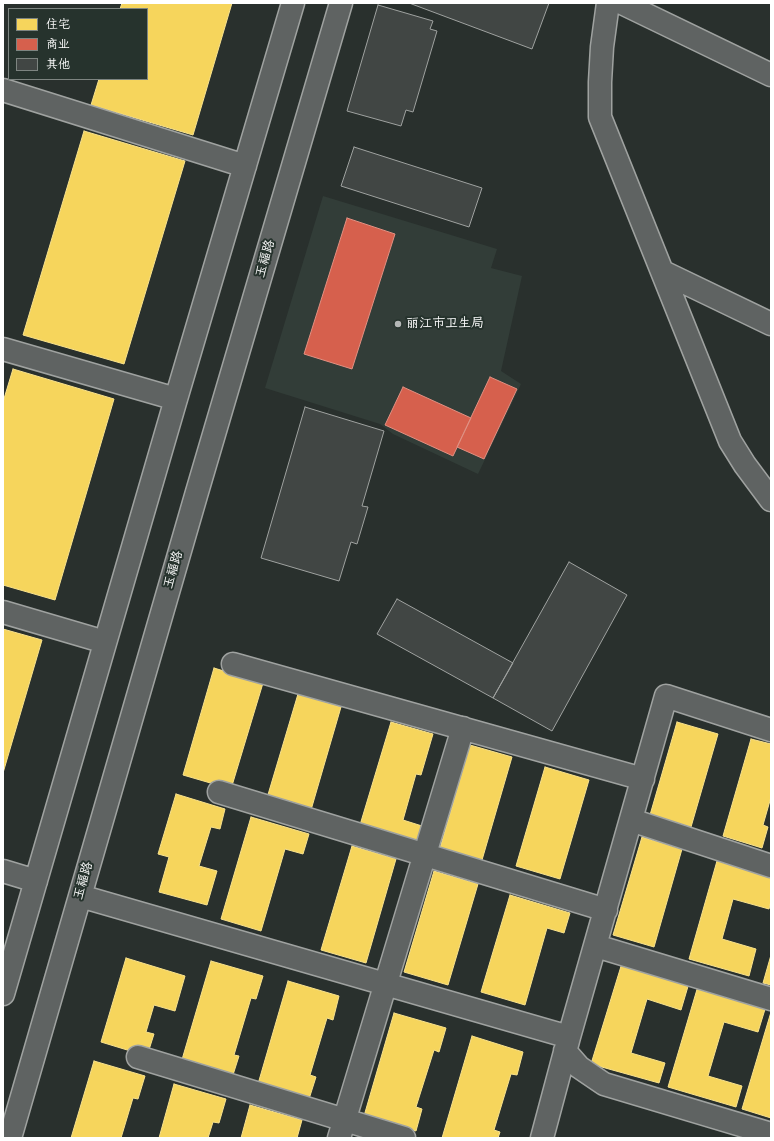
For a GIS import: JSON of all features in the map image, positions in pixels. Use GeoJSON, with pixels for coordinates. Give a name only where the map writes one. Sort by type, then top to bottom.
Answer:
{"type":"FeatureCollection","features":[{"type":"Feature","properties":{"kind":"street"},"geometry":{"type":"LineString","coordinates":[[3,994],[293,3]]}},
{"type":"Feature","properties":{"kind":"street","name":"玉福路"},"geometry":{"type":"LineString","coordinates":[[10,1138],[199,484],[341,3]]}},
{"type":"Feature","properties":{"kind":"street"},"geometry":{"type":"LineString","coordinates":[[608,3],[602,47],[600,117],[730,441],[745,465],[771,500]]}},
{"type":"Feature","properties":{"kind":"street"},"geometry":{"type":"LineString","coordinates":[[622,3],[771,75]]}},
{"type":"Feature","properties":{"kind":"street"},"geometry":{"type":"LineString","coordinates":[[3,90],[245,166]]}},
{"type":"Feature","properties":{"kind":"street"},"geometry":{"type":"LineString","coordinates":[[662,272],[771,324]]}},
{"type":"Feature","properties":{"kind":"street"},"geometry":{"type":"LineString","coordinates":[[3,348],[176,399]]}},
{"type":"Feature","properties":{"kind":"street"},"geometry":{"type":"LineString","coordinates":[[3,612],[105,642]]}},
{"type":"Feature","properties":{"kind":"street"},"geometry":{"type":"LineString","coordinates":[[233,664],[643,779]]}},
{"type":"Feature","properties":{"kind":"street"},"geometry":{"type":"LineString","coordinates":[[542,1138],[567,1044],[666,696],[771,730]]}},
{"type":"Feature","properties":{"kind":"street"},"geometry":{"type":"LineString","coordinates":[[342,1129],[463,728]]}},
{"type":"Feature","properties":{"kind":"street"},"geometry":{"type":"LineString","coordinates":[[220,792],[606,910]]}},
{"type":"Feature","properties":{"kind":"street"},"geometry":{"type":"LineString","coordinates":[[631,820],[771,866]]}},
{"type":"Feature","properties":{"kind":"street"},"geometry":{"type":"LineString","coordinates":[[3,871],[36,881]]}},
{"type":"Feature","properties":{"kind":"street"},"geometry":{"type":"LineString","coordinates":[[80,896],[386,984],[567,1044],[579,1067],[604,1084],[771,1134]]}},
{"type":"Feature","properties":{"kind":"street"},"geometry":{"type":"LineString","coordinates":[[596,946],[771,999]]}},
{"type":"Feature","properties":{"kind":"street"},"geometry":{"type":"LineString","coordinates":[[138,1057],[342,1129],[404,1138]]}},
{"type":"Feature","properties":{"kind":"shaded area","name":"丽江市卫生局"},"geometry":{"type":"Polygon","coordinates":[[[323,196],[497,249],[491,268],[522,276],[501,371],[521,384],[478,474],[393,434],[380,424],[265,388],[323,196]]]}},
{"type":"Feature","properties":{"kind":"building: 住宅"},"geometry":{"type":"Polygon","coordinates":[[[122,3],[232,3],[193,135],[91,105],[99,80],[148,80],[148,8],[120,8],[122,3]]]}},
{"type":"Feature","properties":{"kind":"building: 住宅"},"geometry":{"type":"Polygon","coordinates":[[[84,131],[185,161],[124,364],[23,335],[84,131]]]}},
{"type":"Feature","properties":{"kind":"building: 住宅"},"geometry":{"type":"Polygon","coordinates":[[[13,369],[114,399],[55,600],[3,585],[3,402],[13,369]]]}},
{"type":"Feature","properties":{"kind":"building: 住宅"},"geometry":{"type":"Polygon","coordinates":[[[3,629],[42,640],[3,773],[3,629]]]}},
{"type":"Feature","properties":{"kind":"building: 住宅"},"geometry":{"type":"Polygon","coordinates":[[[214,668],[263,683],[231,789],[183,775],[214,668]]]}},
{"type":"Feature","properties":{"kind":"building: 住宅"},"geometry":{"type":"Polygon","coordinates":[[[298,694],[341,707],[311,810],[267,798],[298,694]]]}},
{"type":"Feature","properties":{"kind":"building: 住宅"},"geometry":{"type":"Polygon","coordinates":[[[391,722],[433,734],[421,775],[416,774],[403,820],[422,826],[418,842],[360,825],[391,722]]]}},
{"type":"Feature","properties":{"kind":"building: 住宅"},"geometry":{"type":"Polygon","coordinates":[[[677,722],[718,734],[691,827],[650,815],[677,722]]]}},
{"type":"Feature","properties":{"kind":"building: 住宅"},"geometry":{"type":"Polygon","coordinates":[[[751,739],[771,744],[771,797],[763,825],[768,827],[762,848],[723,836],[751,739]]]}},
{"type":"Feature","properties":{"kind":"building: 住宅"},"geometry":{"type":"Polygon","coordinates":[[[470,745],[512,757],[482,860],[440,848],[470,745]]]}},
{"type":"Feature","properties":{"kind":"building: 住宅"},"geometry":{"type":"Polygon","coordinates":[[[545,767],[589,780],[560,879],[516,866],[545,767]]]}},
{"type":"Feature","properties":{"kind":"building: 住宅"},"geometry":{"type":"Polygon","coordinates":[[[176,794],[225,809],[220,829],[211,827],[199,866],[217,871],[207,905],[159,892],[169,857],[158,854],[176,794]]]}},
{"type":"Feature","properties":{"kind":"building: 住宅"},"geometry":{"type":"Polygon","coordinates":[[[251,817],[309,834],[303,854],[285,849],[261,931],[221,919],[251,817]]]}},
{"type":"Feature","properties":{"kind":"building: 住宅"},"geometry":{"type":"Polygon","coordinates":[[[642,837],[682,849],[654,947],[613,935],[642,837]]]}},
{"type":"Feature","properties":{"kind":"building: 住宅"},"geometry":{"type":"Polygon","coordinates":[[[352,846],[396,859],[366,963],[321,950],[352,846]]]}},
{"type":"Feature","properties":{"kind":"building: 住宅"},"geometry":{"type":"Polygon","coordinates":[[[717,861],[771,876],[771,901],[769,909],[733,899],[722,939],[756,949],[749,976],[689,959],[717,861]]]}},
{"type":"Feature","properties":{"kind":"building: 住宅"},"geometry":{"type":"Polygon","coordinates":[[[434,871],[478,884],[448,985],[404,972],[434,871]]]}},
{"type":"Feature","properties":{"kind":"building: 住宅"},"geometry":{"type":"Polygon","coordinates":[[[510,895],[570,913],[564,933],[547,928],[525,1005],[481,992],[510,895]]]}},
{"type":"Feature","properties":{"kind":"building: 住宅"},"geometry":{"type":"Polygon","coordinates":[[[771,955],[771,985],[763,983],[771,955]]]}},
{"type":"Feature","properties":{"kind":"building: 住宅"},"geometry":{"type":"Polygon","coordinates":[[[126,958],[185,976],[175,1011],[154,1005],[146,1032],[154,1034],[147,1056],[101,1042],[126,958]]]}},
{"type":"Feature","properties":{"kind":"building: 住宅"},"geometry":{"type":"Polygon","coordinates":[[[211,961],[263,976],[256,999],[251,998],[234,1055],[239,1056],[232,1078],[181,1063],[211,961]]]}},
{"type":"Feature","properties":{"kind":"building: 住宅"},"geometry":{"type":"Polygon","coordinates":[[[622,963],[689,983],[681,1010],[647,999],[631,1053],[665,1063],[659,1083],[591,1064],[622,963]]]}},
{"type":"Feature","properties":{"kind":"building: 住宅"},"geometry":{"type":"Polygon","coordinates":[[[288,981],[339,996],[333,1020],[327,1018],[310,1075],[316,1077],[309,1099],[258,1084],[288,981]]]}},
{"type":"Feature","properties":{"kind":"building: 住宅"},"geometry":{"type":"Polygon","coordinates":[[[698,986],[766,1006],[758,1032],[724,1022],[708,1076],[742,1086],[736,1107],[668,1087],[698,986]]]}},
{"type":"Feature","properties":{"kind":"building: 住宅"},"geometry":{"type":"Polygon","coordinates":[[[771,1012],[771,1118],[742,1109],[771,1012]]]}},
{"type":"Feature","properties":{"kind":"building: 住宅"},"geometry":{"type":"Polygon","coordinates":[[[394,1013],[446,1028],[439,1052],[434,1050],[416,1107],[422,1109],[416,1131],[364,1116],[394,1013]]]}},
{"type":"Feature","properties":{"kind":"building: 住宅"},"geometry":{"type":"Polygon","coordinates":[[[472,1036],[523,1052],[517,1075],[511,1074],[494,1130],[500,1132],[498,1138],[442,1138],[472,1036]]]}},
{"type":"Feature","properties":{"kind":"building: 住宅"},"geometry":{"type":"Polygon","coordinates":[[[94,1061],[145,1076],[138,1099],[133,1098],[121,1138],[71,1138],[94,1061]]]}},
{"type":"Feature","properties":{"kind":"building: 住宅"},"geometry":{"type":"Polygon","coordinates":[[[174,1084],[226,1099],[219,1123],[213,1122],[208,1138],[159,1138],[174,1084]]]}},
{"type":"Feature","properties":{"kind":"building: 住宅"},"geometry":{"type":"Polygon","coordinates":[[[250,1105],[302,1120],[297,1138],[241,1138],[250,1105]]]}},
{"type":"Feature","properties":{"kind":"building: 商业"},"geometry":{"type":"Polygon","coordinates":[[[347,218],[395,234],[352,369],[304,354],[347,218]]]}},
{"type":"Feature","properties":{"kind":"building: 商业"},"geometry":{"type":"Polygon","coordinates":[[[490,377],[517,389],[484,459],[457,447],[490,377]]]}},
{"type":"Feature","properties":{"kind":"building: 商业"},"geometry":{"type":"Polygon","coordinates":[[[403,387],[471,418],[453,456],[385,425],[403,387]]]}},
{"type":"Feature","properties":{"kind":"building: 其他"},"geometry":{"type":"Polygon","coordinates":[[[409,3],[549,3],[532,49],[409,3]]]}},
{"type":"Feature","properties":{"kind":"building: 其他"},"geometry":{"type":"Polygon","coordinates":[[[378,5],[433,21],[430,29],[437,31],[413,112],[406,110],[401,126],[347,111],[378,5]]]}},
{"type":"Feature","properties":{"kind":"building: 其他"},"geometry":{"type":"Polygon","coordinates":[[[354,147],[482,188],[469,227],[341,186],[354,147]]]}},
{"type":"Feature","properties":{"kind":"building: 其他"},"geometry":{"type":"Polygon","coordinates":[[[305,407],[384,431],[362,506],[368,507],[357,544],[351,542],[339,581],[261,558],[305,407]]]}},
{"type":"Feature","properties":{"kind":"building: 其他"},"geometry":{"type":"Polygon","coordinates":[[[569,562],[627,595],[552,731],[493,698],[569,562]]]}},
{"type":"Feature","properties":{"kind":"building: 其他"},"geometry":{"type":"Polygon","coordinates":[[[397,599],[513,663],[493,698],[377,634],[397,599]]]}},
{"type":"Feature","properties":{"kind":"place","name":"丽江市卫生局"},"geometry":{"type":"Point","coordinates":[398,324]}}]}
